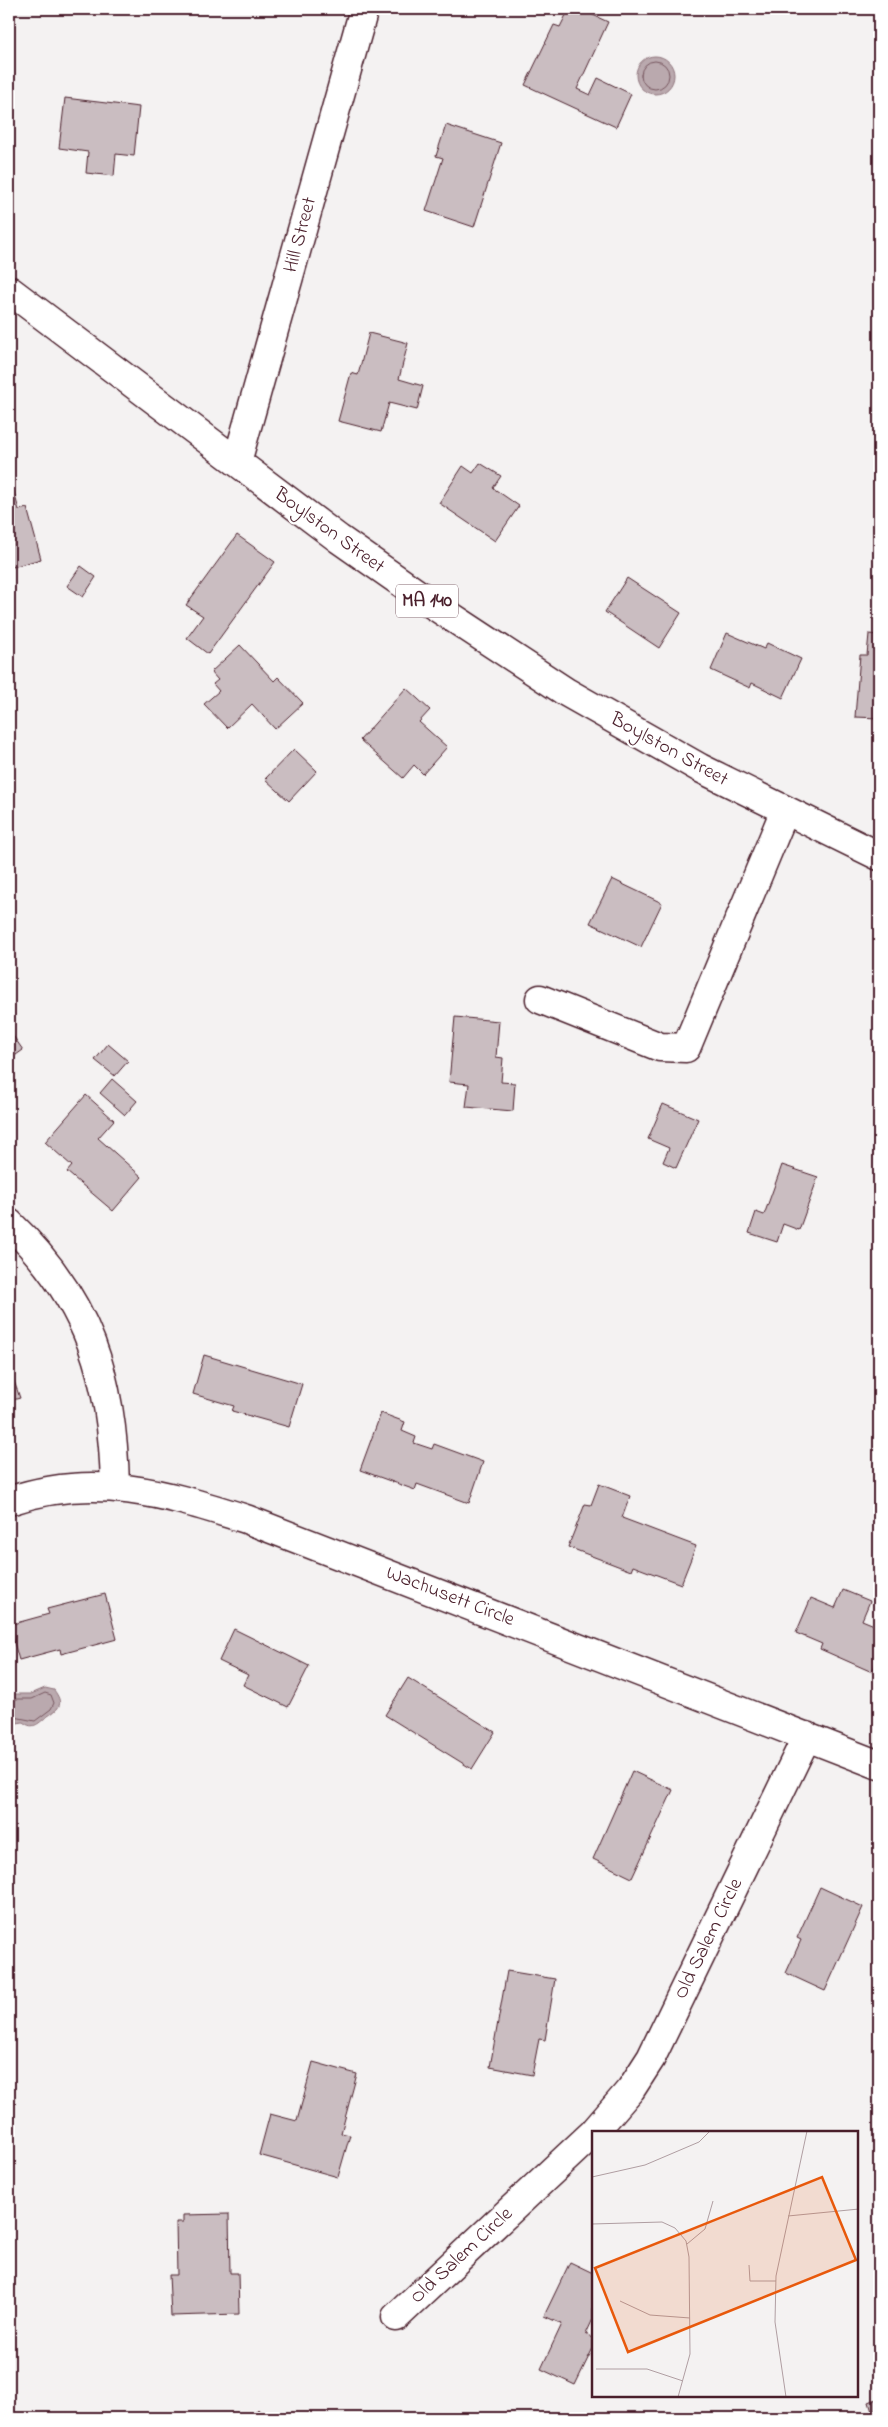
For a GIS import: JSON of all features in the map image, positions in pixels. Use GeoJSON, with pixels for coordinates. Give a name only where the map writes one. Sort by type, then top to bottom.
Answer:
{"type":"FeatureCollection","features":[{"type":"Feature","properties":{"kind":"street","name":"Hill Street"},"geometry":{"type":"LineString","coordinates":[[237,462],[364,9]]}},
{"type":"Feature","properties":{"kind":"street","name":"Boylston Street"},"geometry":{"type":"LineString","coordinates":[[9,290],[384,572],[566,692],[660,747],[879,856]]}},
{"type":"Feature","properties":{"kind":"street"},"geometry":{"type":"LineString","coordinates":[[540,999],[660,1047],[686,1048],[785,810]]}},
{"type":"Feature","properties":{"kind":"street"},"geometry":{"type":"LineString","coordinates":[[9,1223],[30,1244],[63,1286],[81,1319],[93,1347],[109,1405],[113,1435],[115,1487]]}},
{"type":"Feature","properties":{"kind":"street","name":"Wachusett Circle"},"geometry":{"type":"LineString","coordinates":[[9,1501],[47,1492],[115,1487],[148,1491],[186,1500],[246,1519],[879,1765]]}},
{"type":"Feature","properties":{"kind":"street","name":"Old Salem Circle"},"geometry":{"type":"LineString","coordinates":[[594,2131],[631,2088],[651,2058],[807,1736]]}},
{"type":"Feature","properties":{"kind":"street","name":"Old Salem Circle"},"geometry":{"type":"LineString","coordinates":[[396,2317],[592,2133]]}},
{"type":"Feature","properties":{"kind":"water"},"geometry":{"type":"Polygon","coordinates":[[[655,56],[662,57],[668,62],[673,68],[673,82],[668,88],[662,93],[655,94],[648,93],[642,88],[637,82],[636,75],[637,68],[642,62],[648,57],[655,56]]]}},
{"type":"Feature","properties":{"kind":"water"},"geometry":{"type":"Polygon","coordinates":[[[45,1688],[54,1690],[59,1699],[58,1708],[55,1711],[33,1726],[9,1720],[9,1694],[31,1694],[45,1688]]]}},
{"type":"Feature","properties":{"kind":"building"},"geometry":{"type":"Polygon","coordinates":[[[569,9],[580,9],[608,22],[577,89],[590,95],[598,78],[631,94],[616,127],[525,85],[554,25],[560,27],[569,9]]]}},
{"type":"Feature","properties":{"kind":"building"},"geometry":{"type":"Polygon","coordinates":[[[65,98],[139,107],[134,156],[116,154],[114,176],[86,173],[88,152],[59,148],[65,98]]]}},
{"type":"Feature","properties":{"kind":"building"},"geometry":{"type":"Polygon","coordinates":[[[446,125],[501,143],[474,227],[426,211],[443,158],[436,156],[446,125]]]}},
{"type":"Feature","properties":{"kind":"building"},"geometry":{"type":"Polygon","coordinates":[[[369,333],[408,343],[399,379],[423,386],[417,410],[389,403],[381,432],[338,421],[351,373],[358,375],[369,333]]]}},
{"type":"Feature","properties":{"kind":"building"},"geometry":{"type":"Polygon","coordinates":[[[480,463],[501,476],[493,488],[519,506],[495,541],[439,503],[463,466],[473,473],[480,463]]]}},
{"type":"Feature","properties":{"kind":"building"},"geometry":{"type":"Polygon","coordinates":[[[9,485],[12,485],[19,510],[27,508],[41,559],[9,568],[9,485]]]}},
{"type":"Feature","properties":{"kind":"building"},"geometry":{"type":"Polygon","coordinates":[[[237,535],[275,562],[208,654],[187,638],[203,616],[186,605],[237,535]]]}},
{"type":"Feature","properties":{"kind":"building"},"geometry":{"type":"Polygon","coordinates":[[[81,566],[96,577],[83,597],[67,586],[81,566]]]}},
{"type":"Feature","properties":{"kind":"building"},"geometry":{"type":"Polygon","coordinates":[[[627,578],[681,613],[659,648],[605,612],[627,578]]]}},
{"type":"Feature","properties":{"kind":"building"},"geometry":{"type":"Polygon","coordinates":[[[727,633],[764,649],[767,643],[801,659],[783,698],[752,683],[750,688],[711,670],[727,633]]]}},
{"type":"Feature","properties":{"kind":"building"},"geometry":{"type":"Polygon","coordinates":[[[869,634],[879,635],[879,718],[855,717],[860,655],[867,655],[869,634]]]}},
{"type":"Feature","properties":{"kind":"building"},"geometry":{"type":"Polygon","coordinates":[[[240,645],[274,681],[278,677],[303,703],[275,729],[252,704],[227,728],[204,704],[219,691],[213,684],[218,680],[211,672],[240,645]]]}},
{"type":"Feature","properties":{"kind":"building"},"geometry":{"type":"Polygon","coordinates":[[[406,688],[430,710],[419,722],[447,747],[423,774],[414,765],[403,778],[360,740],[406,688]]]}},
{"type":"Feature","properties":{"kind":"building"},"geometry":{"type":"Polygon","coordinates":[[[294,749],[317,771],[289,801],[265,779],[294,749]]]}},
{"type":"Feature","properties":{"kind":"building"},"geometry":{"type":"Polygon","coordinates":[[[612,879],[662,903],[641,947],[590,923],[612,879]]]}},
{"type":"Feature","properties":{"kind":"building"},"geometry":{"type":"Polygon","coordinates":[[[455,1017],[499,1021],[496,1057],[503,1058],[501,1082],[515,1083],[513,1111],[466,1107],[469,1084],[449,1082],[455,1017]]]}},
{"type":"Feature","properties":{"kind":"building"},"geometry":{"type":"Polygon","coordinates":[[[9,1030],[23,1050],[9,1060],[9,1030]]]}},
{"type":"Feature","properties":{"kind":"building"},"geometry":{"type":"Polygon","coordinates":[[[108,1044],[128,1061],[115,1076],[95,1060],[108,1044]]]}},
{"type":"Feature","properties":{"kind":"building"},"geometry":{"type":"Polygon","coordinates":[[[112,1079],[137,1101],[125,1115],[100,1093],[112,1079]]]}},
{"type":"Feature","properties":{"kind":"building"},"geometry":{"type":"Polygon","coordinates":[[[86,1095],[114,1120],[98,1138],[142,1177],[113,1211],[67,1172],[72,1166],[45,1142],[86,1095]]]}},
{"type":"Feature","properties":{"kind":"building"},"geometry":{"type":"Polygon","coordinates":[[[663,1104],[698,1119],[676,1168],[663,1162],[669,1148],[648,1139],[663,1104]]]}},
{"type":"Feature","properties":{"kind":"building"},"geometry":{"type":"Polygon","coordinates":[[[782,1165],[818,1177],[799,1230],[783,1224],[777,1242],[749,1233],[756,1212],[764,1215],[782,1165]]]}},
{"type":"Feature","properties":{"kind":"building"},"geometry":{"type":"Polygon","coordinates":[[[204,1355],[302,1384],[289,1427],[232,1411],[234,1406],[193,1394],[204,1355]]]}},
{"type":"Feature","properties":{"kind":"building"},"geometry":{"type":"Polygon","coordinates":[[[9,1367],[20,1398],[9,1401],[9,1367]]]}},
{"type":"Feature","properties":{"kind":"building"},"geometry":{"type":"Polygon","coordinates":[[[381,1413],[405,1422],[402,1431],[416,1437],[414,1443],[432,1449],[434,1444],[483,1462],[469,1503],[417,1484],[415,1490],[360,1470],[381,1413]]]}},
{"type":"Feature","properties":{"kind":"building"},"geometry":{"type":"Polygon","coordinates":[[[599,1484],[630,1496],[622,1518],[696,1546],[681,1584],[633,1566],[631,1571],[568,1547],[585,1504],[591,1505],[599,1484]]]}},
{"type":"Feature","properties":{"kind":"building"},"geometry":{"type":"Polygon","coordinates":[[[843,1590],[870,1601],[862,1620],[879,1627],[879,1654],[872,1672],[820,1649],[822,1644],[796,1633],[811,1598],[835,1608],[843,1590]]]}},
{"type":"Feature","properties":{"kind":"building"},"geometry":{"type":"Polygon","coordinates":[[[105,1594],[117,1639],[61,1654],[60,1649],[19,1660],[9,1625],[49,1614],[47,1609],[105,1594]]]}},
{"type":"Feature","properties":{"kind":"building"},"geometry":{"type":"Polygon","coordinates":[[[234,1629],[309,1666],[288,1707],[243,1685],[248,1675],[219,1661],[234,1629]]]}},
{"type":"Feature","properties":{"kind":"building"},"geometry":{"type":"Polygon","coordinates":[[[408,1678],[495,1732],[472,1769],[385,1715],[408,1678]]]}},
{"type":"Feature","properties":{"kind":"building"},"geometry":{"type":"Polygon","coordinates":[[[632,1771],[673,1790],[632,1878],[593,1859],[632,1771]]]}},
{"type":"Feature","properties":{"kind":"building"},"geometry":{"type":"Polygon","coordinates":[[[820,1887],[863,1907],[825,1991],[786,1973],[801,1940],[797,1938],[820,1887]]]}},
{"type":"Feature","properties":{"kind":"building"},"geometry":{"type":"Polygon","coordinates":[[[507,1971],[555,1979],[545,2040],[539,2039],[532,2075],[490,2067],[507,1971]]]}},
{"type":"Feature","properties":{"kind":"building"},"geometry":{"type":"Polygon","coordinates":[[[313,2062],[357,2074],[341,2133],[350,2135],[338,2177],[259,2155],[270,2114],[297,2121],[313,2062]]]}},
{"type":"Feature","properties":{"kind":"building"},"geometry":{"type":"Polygon","coordinates":[[[229,2214],[230,2273],[238,2273],[239,2314],[171,2316],[169,2275],[177,2275],[176,2222],[183,2222],[183,2215],[229,2214]]]}},
{"type":"Feature","properties":{"kind":"building"},"geometry":{"type":"Polygon","coordinates":[[[570,2262],[592,2273],[592,2321],[586,2334],[592,2337],[592,2350],[575,2385],[541,2369],[562,2324],[544,2316],[570,2262]]]}},
{"type":"Feature","properties":{"kind":"building"},"geometry":{"type":"Polygon","coordinates":[[[879,2398],[879,2418],[874,2418],[869,2402],[879,2398]]]}},
{"type":"Feature","properties":{"kind":"building"},"geometry":{"type":"Polygon","coordinates":[[[258,2409],[265,2418],[247,2418],[258,2409]]]}}]}
